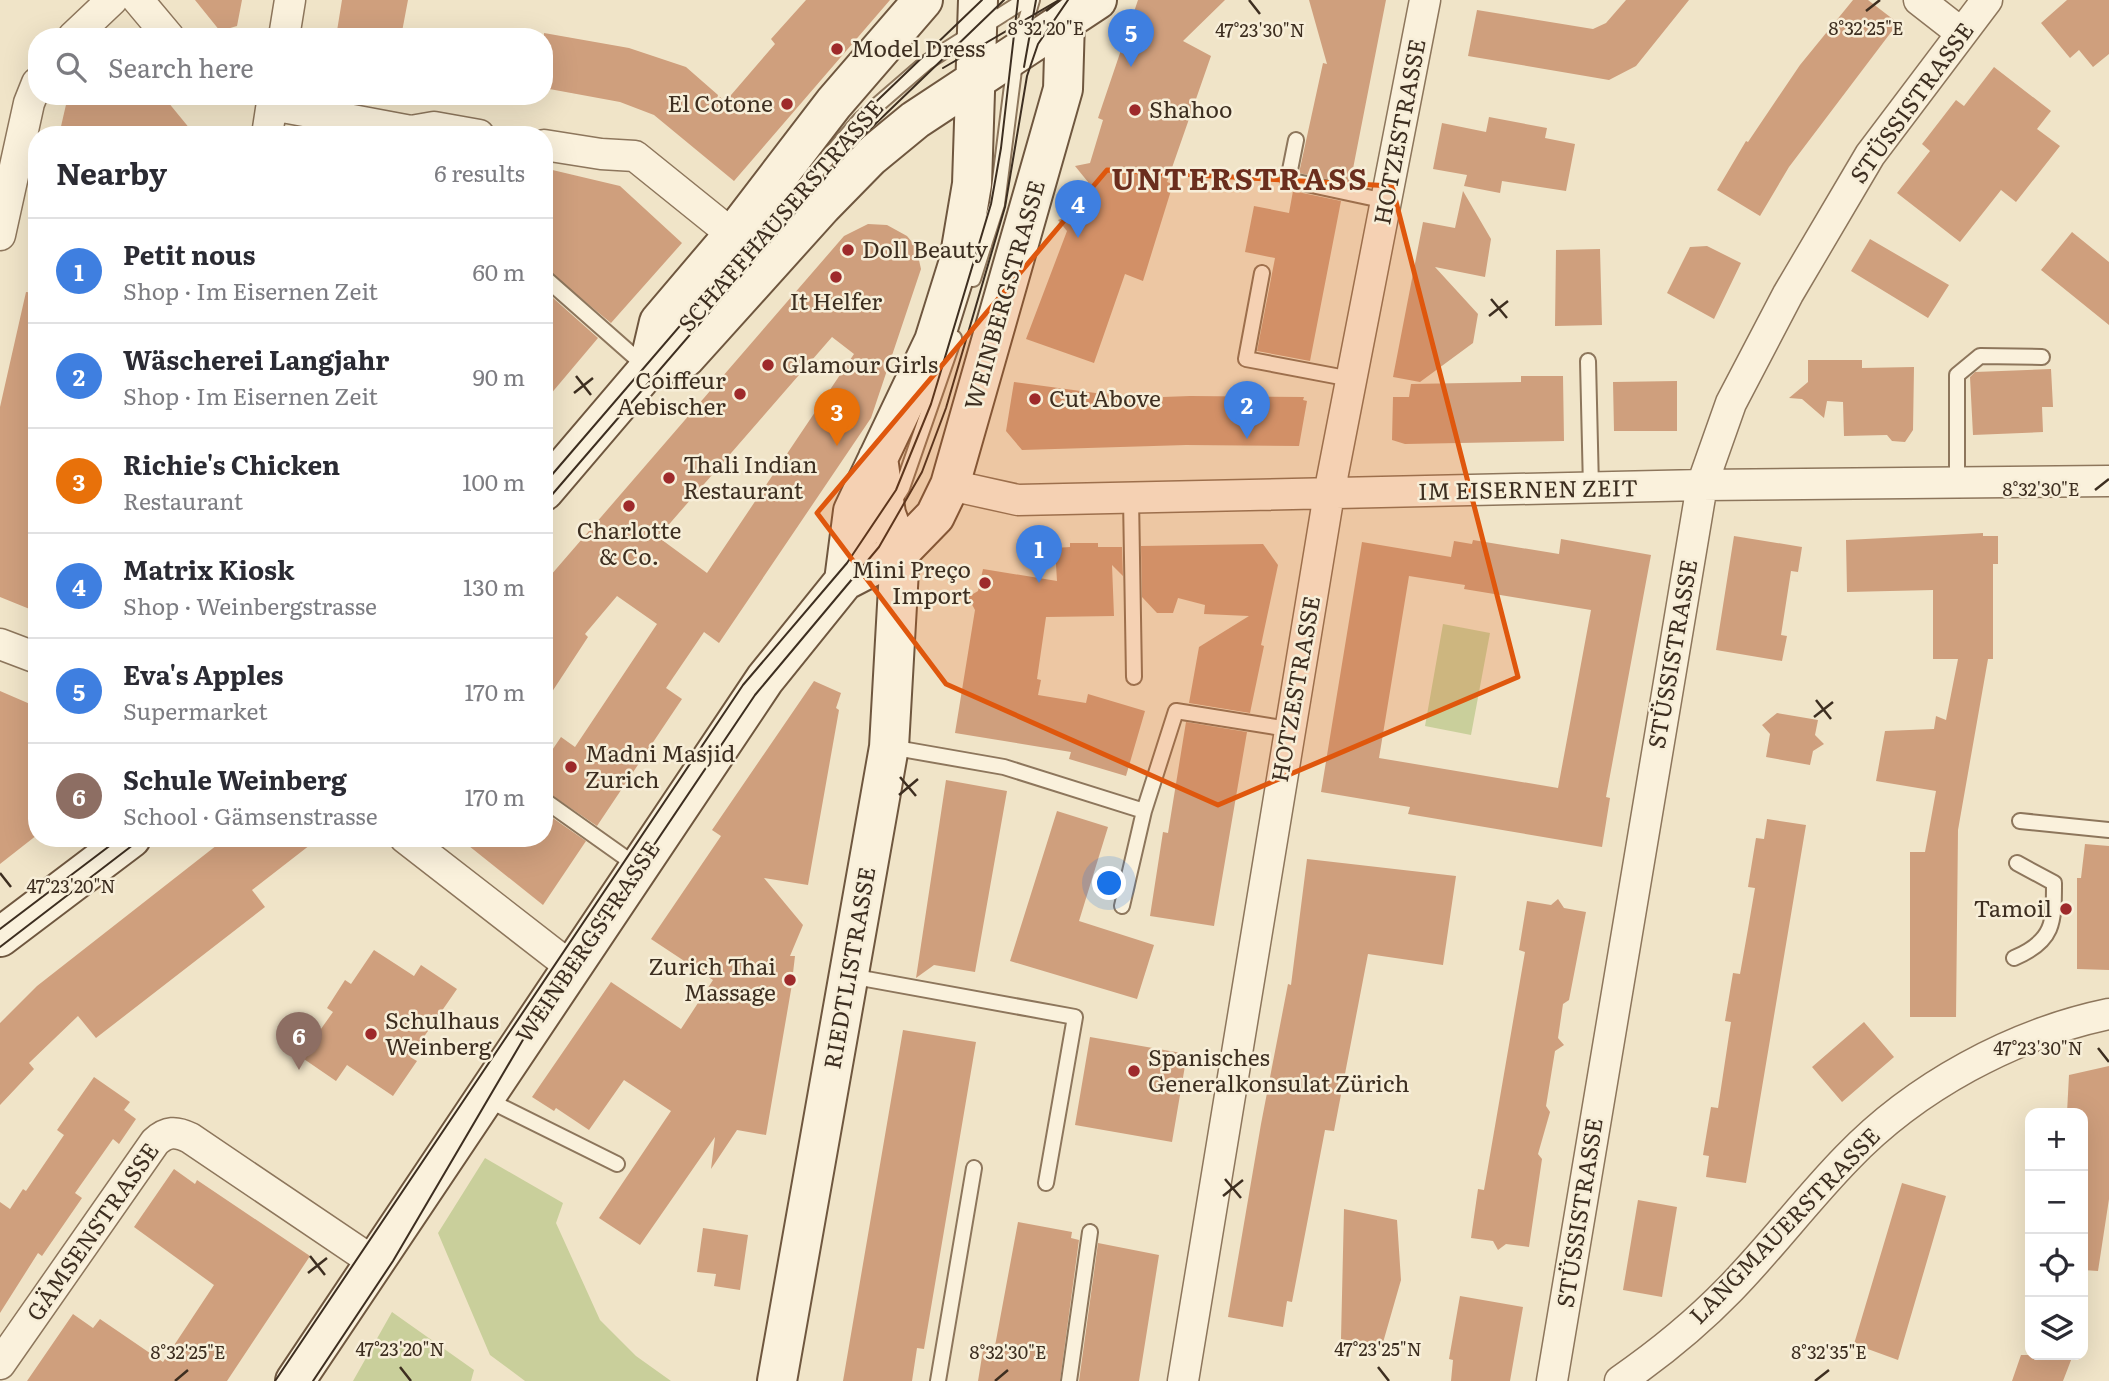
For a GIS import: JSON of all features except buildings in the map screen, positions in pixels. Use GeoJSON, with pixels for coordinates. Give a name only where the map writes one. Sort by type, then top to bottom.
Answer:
{"type":"FeatureCollection","features":[{"type":"Feature","properties":{"kind":"street"},"geometry":{"type":"LineString","coordinates":[[82,28],[112,0]]}},
{"type":"Feature","properties":{"kind":"street"},"geometry":{"type":"LineString","coordinates":[[138,0],[161,28]]}},
{"type":"Feature","properties":{"kind":"street"},"geometry":{"type":"LineString","coordinates":[[285,28],[290,0]]}},
{"type":"Feature","properties":{"kind":"street","name":"SCHAFFHAUSERSTRASSE"},"geometry":{"type":"LineString","coordinates":[[553,480],[648,369],[659,322],[733,235],[834,103],[923,0]]}},
{"type":"Feature","properties":{"kind":"street","name":"SCHAFFHAUSERSTRASSE"},"geometry":{"type":"LineString","coordinates":[[648,369],[685,358],[822,206],[870,157],[919,116],[1016,54],[1054,11],[1097,0]]}},
{"type":"Feature","properties":{"kind":"street","name":"HOTZESTRASSE"},"geometry":{"type":"LineString","coordinates":[[1183,1381],[1288,729],[1329,494],[1425,0]]}},
{"type":"Feature","properties":{"kind":"street"},"geometry":{"type":"LineString","coordinates":[[1919,0],[1960,32]]}},
{"type":"Feature","properties":{"kind":"street","name":"STÜSSISTRASSE"},"geometry":{"type":"LineString","coordinates":[[1552,1381],[1702,485],[1731,403],[1788,294],[1870,155],[1960,32],[1987,0]]}},
{"type":"Feature","properties":{"kind":"street","name":"WEINBERGSTRASSE"},"geometry":{"type":"LineString","coordinates":[[295,1381],[765,679],[844,581],[900,552],[935,516],[950,485],[1063,89],[1054,11]]}},
{"type":"Feature","properties":{"kind":"street"},"geometry":{"type":"LineString","coordinates":[[844,581],[853,512],[934,341],[959,261],[972,184],[977,17]]}},
{"type":"Feature","properties":{"kind":"street"},"geometry":{"type":"LineString","coordinates":[[0,235],[29,105]]}},
{"type":"Feature","properties":{"kind":"street"},"geometry":{"type":"LineString","coordinates":[[269,126],[272,105]]}},
{"type":"Feature","properties":{"kind":"street"},"geometry":{"type":"LineString","coordinates":[[295,105],[389,126]]}},
{"type":"Feature","properties":{"kind":"street"},"geometry":{"type":"LineString","coordinates":[[553,146],[635,156],[733,235]]}},
{"type":"Feature","properties":{"kind":"street"},"geometry":{"type":"LineString","coordinates":[[878,458],[894,501],[900,552]]}},
{"type":"Feature","properties":{"kind":"street","name":"IM EISERNEN ZEIT"},"geometry":{"type":"LineString","coordinates":[[950,485],[1018,500],[1702,485],[2109,481]]}},
{"type":"Feature","properties":{"kind":"street","name":"RIEDTLISTRASSE"},"geometry":{"type":"LineString","coordinates":[[777,1381],[889,747],[900,552]]}},
{"type":"Feature","properties":{"kind":"street"},"geometry":{"type":"LineString","coordinates":[[0,644],[28,655]]}},
{"type":"Feature","properties":{"kind":"street"},"geometry":{"type":"LineString","coordinates":[[0,937],[119,847]]}},
{"type":"Feature","properties":{"kind":"street"},"geometry":{"type":"LineString","coordinates":[[417,847],[571,967]]}},
{"type":"Feature","properties":{"kind":"street","name":"LANGMAUERSTRASSE"},"geometry":{"type":"LineString","coordinates":[[1620,1381],[1654,1357],[1729,1290],[1848,1156],[1887,1121],[1950,1078],[2012,1046],[2051,1028],[2109,1013]]}},
{"type":"Feature","properties":{"kind":"street","name":"GÄMSENSTRASSE"},"geometry":{"type":"LineString","coordinates":[[0,1364],[155,1142],[164,1133],[179,1132],[190,1138],[374,1263]]}},
{"type":"Feature","properties":{"kind":"lane","name":"SCHAFFHAUSERSTRASSE"},"geometry":{"type":"LineString","coordinates":[[648,369],[860,120],[977,17],[1024,0]]}},
{"type":"Feature","properties":{"kind":"lane","name":"WEINBERGSTRASSE"},"geometry":{"type":"LineString","coordinates":[[966,299],[997,204],[1016,54],[1032,0]]}},
{"type":"Feature","properties":{"kind":"lane"},"geometry":{"type":"LineString","coordinates":[[1296,140],[1288,180],[1386,201]]}},
{"type":"Feature","properties":{"kind":"lane"},"geometry":{"type":"LineString","coordinates":[[1262,273],[1246,359],[1351,379]]}},
{"type":"Feature","properties":{"kind":"lane"},"geometry":{"type":"LineString","coordinates":[[553,286],[648,369]]}},
{"type":"Feature","properties":{"kind":"lane","name":"WEINBERGSTRASSE"},"geometry":{"type":"LineString","coordinates":[[844,581],[894,501],[927,425],[958,324]]}},
{"type":"Feature","properties":{"kind":"lane"},"geometry":{"type":"LineString","coordinates":[[1957,484],[1957,375],[1980,356],[2042,357]]}},
{"type":"Feature","properties":{"kind":"lane"},"geometry":{"type":"LineString","coordinates":[[1588,360],[1591,488]]}},
{"type":"Feature","properties":{"kind":"lane"},"geometry":{"type":"LineString","coordinates":[[1132,498],[1133,677]]}},
{"type":"Feature","properties":{"kind":"lane"},"geometry":{"type":"LineString","coordinates":[[1122,906],[1144,811],[1176,711],[1288,729]]}},
{"type":"Feature","properties":{"kind":"lane"},"geometry":{"type":"LineString","coordinates":[[889,747],[1004,767],[1144,811]]}},
{"type":"Feature","properties":{"kind":"lane"},"geometry":{"type":"LineString","coordinates":[[553,806],[638,867]]}},
{"type":"Feature","properties":{"kind":"lane"},"geometry":{"type":"LineString","coordinates":[[2020,821],[2109,830]]}},
{"type":"Feature","properties":{"kind":"lane"},"geometry":{"type":"LineString","coordinates":[[2014,958],[2037,948],[2054,919],[2054,883],[2017,863]]}},
{"type":"Feature","properties":{"kind":"lane"},"geometry":{"type":"LineString","coordinates":[[848,976],[1075,1017],[1046,1183]]}},
{"type":"Feature","properties":{"kind":"lane"},"geometry":{"type":"LineString","coordinates":[[484,1098],[617,1164]]}},
{"type":"Feature","properties":{"kind":"lane"},"geometry":{"type":"LineString","coordinates":[[938,1381],[974,1168]]}},
{"type":"Feature","properties":{"kind":"lane"},"geometry":{"type":"LineString","coordinates":[[1069,1381],[1090,1232]]}},
{"type":"Feature","properties":{"kind":"highlighted area"},"geometry":{"type":"Polygon","coordinates":[[[1107,170],[1392,186],[1518,677],[1218,805],[946,684],[817,513],[1107,170]]]}},
{"type":"Feature","properties":{"kind":"green space"},"geometry":{"type":"Polygon","coordinates":[[[1443,624],[1490,633],[1471,735],[1425,726],[1443,624]]]}},
{"type":"Feature","properties":{"kind":"green space"},"geometry":{"type":"Polygon","coordinates":[[[485,1158],[563,1203],[556,1223],[600,1320],[636,1356],[671,1381],[525,1381],[490,1355],[438,1233],[485,1158]]]}},
{"type":"Feature","properties":{"kind":"green space"},"geometry":{"type":"Polygon","coordinates":[[[392,1312],[474,1370],[471,1381],[353,1381],[392,1312]]]}},
{"type":"Feature","properties":{"kind":"tram line"},"geometry":{"type":"LineString","coordinates":[[553,474],[857,120],[982,0]]}},
{"type":"Feature","properties":{"kind":"tram line"},"geometry":{"type":"LineString","coordinates":[[553,494],[832,170],[868,131],[1004,0]]}},
{"type":"Feature","properties":{"kind":"tram line"},"geometry":{"type":"LineString","coordinates":[[275,1381],[743,685],[847,563],[896,490],[931,404],[991,204],[1001,148],[1018,0]]}},
{"type":"Feature","properties":{"kind":"tram line"},"geometry":{"type":"LineString","coordinates":[[1024,67],[1036,0]]}},
{"type":"Feature","properties":{"kind":"tram line"},"geometry":{"type":"LineString","coordinates":[[943,68],[1059,0]]}},
{"type":"Feature","properties":{"kind":"tram line"},"geometry":{"type":"LineString","coordinates":[[313,1381],[393,1261],[524,1038],[755,695],[879,547],[922,472],[946,408],[1005,207],[1027,76],[1038,44],[1068,0]]}},
{"type":"Feature","properties":{"kind":"tram line"},"geometry":{"type":"LineString","coordinates":[[0,929],[108,847]]}},
{"type":"Feature","properties":{"kind":"tram line"},"geometry":{"type":"LineString","coordinates":[[0,947],[130,847]]}},
{"type":"Feature","properties":{"kind":"place","name":"Model Dress"},"geometry":{"type":"Point","coordinates":[837,49]}},
{"type":"Feature","properties":{"kind":"place","name":"Eva's Apples"},"geometry":{"type":"Point","coordinates":[1131,67]}},
{"type":"Feature","properties":{"kind":"place","name":"El Cotone"},"geometry":{"type":"Point","coordinates":[787,104]}},
{"type":"Feature","properties":{"kind":"place","name":"Shahoo"},"geometry":{"type":"Point","coordinates":[1135,110]}},
{"type":"Feature","properties":{"kind":"place","name":"Matrix Kiosk"},"geometry":{"type":"Point","coordinates":[1078,238]}},
{"type":"Feature","properties":{"kind":"place","name":"Doll Beauty"},"geometry":{"type":"Point","coordinates":[848,250]}},
{"type":"Feature","properties":{"kind":"place","name":"It Helfer"},"geometry":{"type":"Point","coordinates":[836,277]}},
{"type":"Feature","properties":{"kind":"place","name":"Glamour Girls"},"geometry":{"type":"Point","coordinates":[768,365]}},
{"type":"Feature","properties":{"kind":"place","name":"Coiffeur Aebischer"},"geometry":{"type":"Point","coordinates":[740,394]}},
{"type":"Feature","properties":{"kind":"place","name":"Cut Above"},"geometry":{"type":"Point","coordinates":[1035,399]}},
{"type":"Feature","properties":{"kind":"place","name":"Wäscherei Langjahr"},"geometry":{"type":"Point","coordinates":[1247,439]}},
{"type":"Feature","properties":{"kind":"place","name":"Richie's Chicken"},"geometry":{"type":"Point","coordinates":[837,446]}},
{"type":"Feature","properties":{"kind":"place","name":"Thali Indian Restaurant"},"geometry":{"type":"Point","coordinates":[669,478]}},
{"type":"Feature","properties":{"kind":"place","name":"Charlotte & Co."},"geometry":{"type":"Point","coordinates":[629,506]}},
{"type":"Feature","properties":{"kind":"place","name":"Mini Preço Import"},"geometry":{"type":"Point","coordinates":[985,583]}},
{"type":"Feature","properties":{"kind":"place","name":"Petit nous"},"geometry":{"type":"Point","coordinates":[1039,583]}},
{"type":"Feature","properties":{"kind":"place","name":"Madni Masjid Zurich"},"geometry":{"type":"Point","coordinates":[571,767]}},
{"type":"Feature","properties":{"kind":"place","name":"Tamoil"},"geometry":{"type":"Point","coordinates":[2066,909]}},
{"type":"Feature","properties":{"kind":"place","name":"Zurich Thai Massage"},"geometry":{"type":"Point","coordinates":[790,980]}},
{"type":"Feature","properties":{"kind":"place","name":"Schulhaus Weinberg"},"geometry":{"type":"Point","coordinates":[371,1034]}},
{"type":"Feature","properties":{"kind":"place","name":"Schule Weinberg"},"geometry":{"type":"Point","coordinates":[299,1070]}},
{"type":"Feature","properties":{"kind":"place","name":"Spanisches Generalkonsulat Zürich"},"geometry":{"type":"Point","coordinates":[1134,1071]}},
{"type":"Feature","properties":{"kind":"district","name":"UNTERSTRASS"},"geometry":{"type":"Point","coordinates":[1240,180]}}]}
